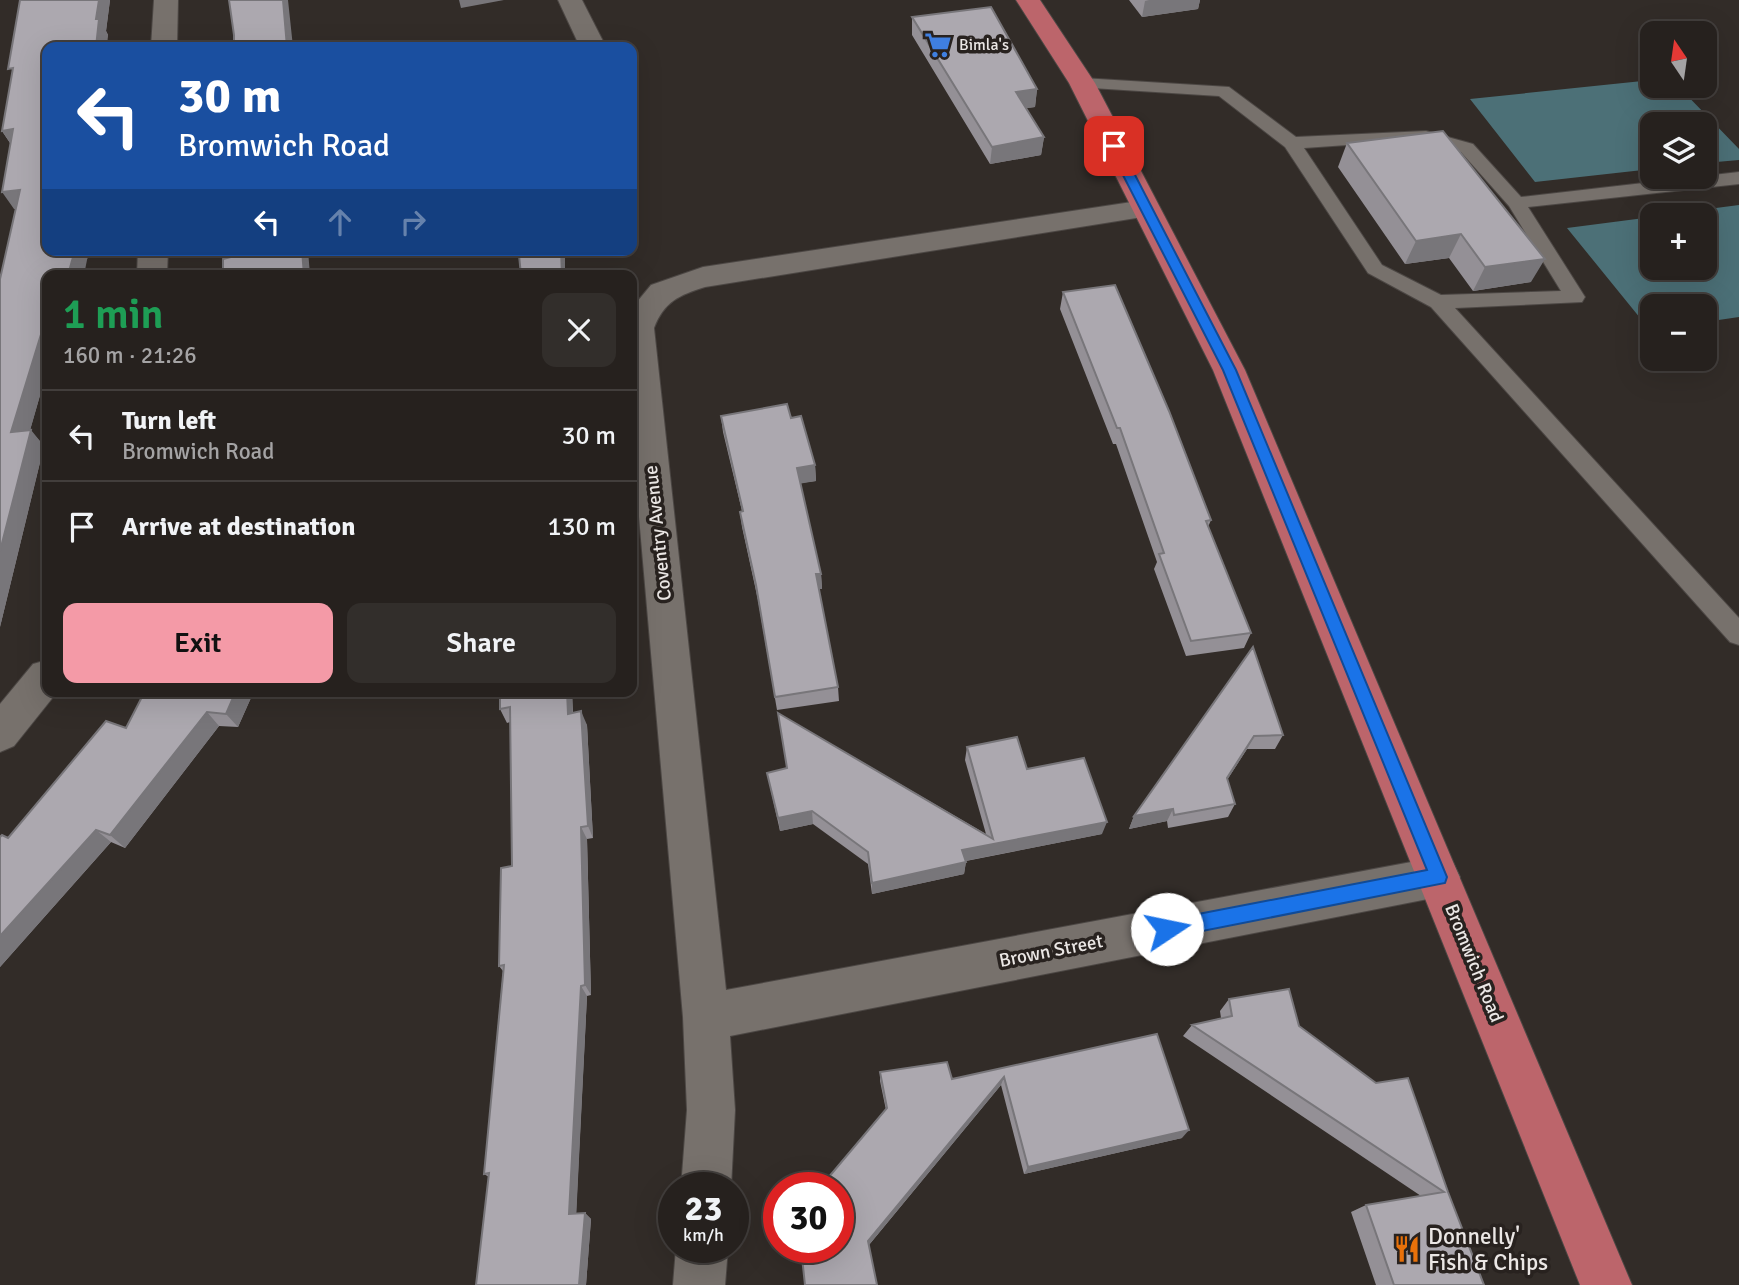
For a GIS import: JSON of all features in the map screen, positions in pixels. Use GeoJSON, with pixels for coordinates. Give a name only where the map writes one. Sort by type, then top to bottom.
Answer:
{"type":"FeatureCollection","features":[{"type":"Feature","properties":{"kind":"main road","name":"Bromwich Road"},"geometry":{"type":"LineString","coordinates":[[1028,0],[1082,83],[1229,370],[1606,1285]]}},
{"type":"Feature","properties":{"kind":"street"},"geometry":{"type":"LineString","coordinates":[[164,42],[166,0]]}},
{"type":"Feature","properties":{"kind":"street"},"geometry":{"type":"LineString","coordinates":[[570,0],[591,42]]}},
{"type":"Feature","properties":{"kind":"street","name":"Coventry Avenue"},"geometry":{"type":"LineString","coordinates":[[707,1172],[711,1110],[706,1017],[638,328],[647,304],[668,288],[703,278],[1145,209]]}},
{"type":"Feature","properties":{"kind":"street"},"geometry":{"type":"LineString","coordinates":[[0,734],[42,682]]}},
{"type":"Feature","properties":{"kind":"street","name":"Brown Street"},"geometry":{"type":"LineString","coordinates":[[706,1017],[1438,877]]}},
{"type":"Feature","properties":{"kind":"street"},"geometry":{"type":"LineString","coordinates":[[699,1285],[701,1263]]}},
{"type":"Feature","properties":{"kind":"lane"},"geometry":{"type":"LineString","coordinates":[[1082,83],[1223,91],[1292,143],[1375,269],[1438,302],[1739,635]]}},
{"type":"Feature","properties":{"kind":"lane"},"geometry":{"type":"LineString","coordinates":[[1292,143],[1420,135],[1467,148],[1517,203],[1575,297],[1438,302]]}},
{"type":"Feature","properties":{"kind":"lane"},"geometry":{"type":"LineString","coordinates":[[1517,203],[1739,178]]}},
{"type":"Feature","properties":{"kind":"water"},"geometry":{"type":"Polygon","coordinates":[[[1640,81],[1640,98],[1690,98],[1703,112],[1640,112],[1640,170],[1535,182],[1470,99],[1640,81]]]}},
{"type":"Feature","properties":{"kind":"water"},"geometry":{"type":"Polygon","coordinates":[[[1717,126],[1739,149],[1739,160],[1717,162],[1717,126]]]}},
{"type":"Feature","properties":{"kind":"water"},"geometry":{"type":"Polygon","coordinates":[[[1739,205],[1739,317],[1717,320],[1717,294],[1640,294],[1640,318],[1567,228],[1640,219],[1640,280],[1717,280],[1717,208],[1739,205]]]}},
{"type":"Feature","properties":{"kind":"building"},"geometry":{"type":"Polygon","coordinates":[[[20,0],[99,0],[97,42],[42,42],[42,256],[73,256],[69,270],[42,270],[42,331],[11,432],[31,430],[0,551],[0,279],[20,190],[2,192],[13,129],[2,131],[13,68],[8,69],[20,0]]]}},
{"type":"Feature","properties":{"kind":"building"},"geometry":{"type":"Polygon","coordinates":[[[229,0],[283,0],[287,42],[234,42],[229,0]]]}},
{"type":"Feature","properties":{"kind":"building"},"geometry":{"type":"Polygon","coordinates":[[[991,7],[1037,89],[1016,92],[1044,137],[992,147],[912,17],[991,7]]]}},
{"type":"Feature","properties":{"kind":"building"},"geometry":{"type":"Polygon","coordinates":[[[1443,131],[1545,259],[1485,267],[1461,234],[1416,241],[1347,143],[1443,131]]]}},
{"type":"Feature","properties":{"kind":"building"},"geometry":{"type":"Polygon","coordinates":[[[302,256],[304,270],[223,270],[223,259],[302,256]]]}},
{"type":"Feature","properties":{"kind":"building"},"geometry":{"type":"Polygon","coordinates":[[[519,256],[561,256],[562,270],[520,270],[519,256]]]}},
{"type":"Feature","properties":{"kind":"building"},"geometry":{"type":"Polygon","coordinates":[[[1115,285],[1169,411],[1211,520],[1206,521],[1251,633],[1191,641],[1159,554],[1164,553],[1120,428],[1117,428],[1063,292],[1115,285]]]}},
{"type":"Feature","properties":{"kind":"building"},"geometry":{"type":"Polygon","coordinates":[[[787,404],[791,418],[801,416],[815,465],[797,468],[821,574],[816,574],[838,687],[775,697],[756,585],[740,512],[743,511],[721,416],[787,404]]]}},
{"type":"Feature","properties":{"kind":"building"},"geometry":{"type":"Polygon","coordinates":[[[1253,647],[1283,735],[1254,736],[1227,778],[1235,804],[1174,815],[1173,809],[1134,816],[1253,647]]]}},
{"type":"Feature","properties":{"kind":"building"},"geometry":{"type":"Polygon","coordinates":[[[142,697],[233,697],[226,714],[207,712],[110,835],[96,830],[0,936],[0,837],[2,835],[8,838],[106,721],[126,728],[142,697]]]}},
{"type":"Feature","properties":{"kind":"building"},"geometry":{"type":"Polygon","coordinates":[[[500,697],[567,697],[568,714],[581,711],[588,826],[581,827],[585,985],[581,986],[569,1214],[585,1213],[579,1285],[476,1285],[489,1173],[484,1174],[504,965],[499,966],[501,868],[512,866],[510,707],[500,709],[500,697]]]}},
{"type":"Feature","properties":{"kind":"building"},"geometry":{"type":"Polygon","coordinates":[[[778,713],[993,839],[967,747],[1017,737],[1027,769],[1084,758],[1107,822],[962,850],[966,862],[872,883],[868,852],[812,811],[778,818],[767,773],[787,768],[778,713]]]}},
{"type":"Feature","properties":{"kind":"building"},"geometry":{"type":"Polygon","coordinates":[[[1289,989],[1299,1026],[1376,1083],[1408,1078],[1484,1285],[1394,1285],[1366,1205],[1444,1192],[1192,1025],[1232,1016],[1229,999],[1289,989]]]}},
{"type":"Feature","properties":{"kind":"building"},"geometry":{"type":"Polygon","coordinates":[[[1157,1034],[1189,1130],[1028,1167],[1004,1077],[868,1241],[877,1285],[805,1285],[803,1263],[854,1263],[854,1172],[833,1172],[887,1108],[880,1072],[947,1062],[952,1079],[1157,1034]]]}},
{"type":"Feature","properties":{"kind":"place","name":"Bimla's"},"geometry":{"type":"Point","coordinates":[938,45]}},
{"type":"Feature","properties":{"kind":"place","name":"Donnelly' Fish & Chips"},"geometry":{"type":"Point","coordinates":[1407,1249]}},
{"type":"Feature","properties":{"kind":"route"},"geometry":{"type":"LineString","coordinates":[[1114,146],[1229,370],[1438,877],[1167,929]]}}]}
